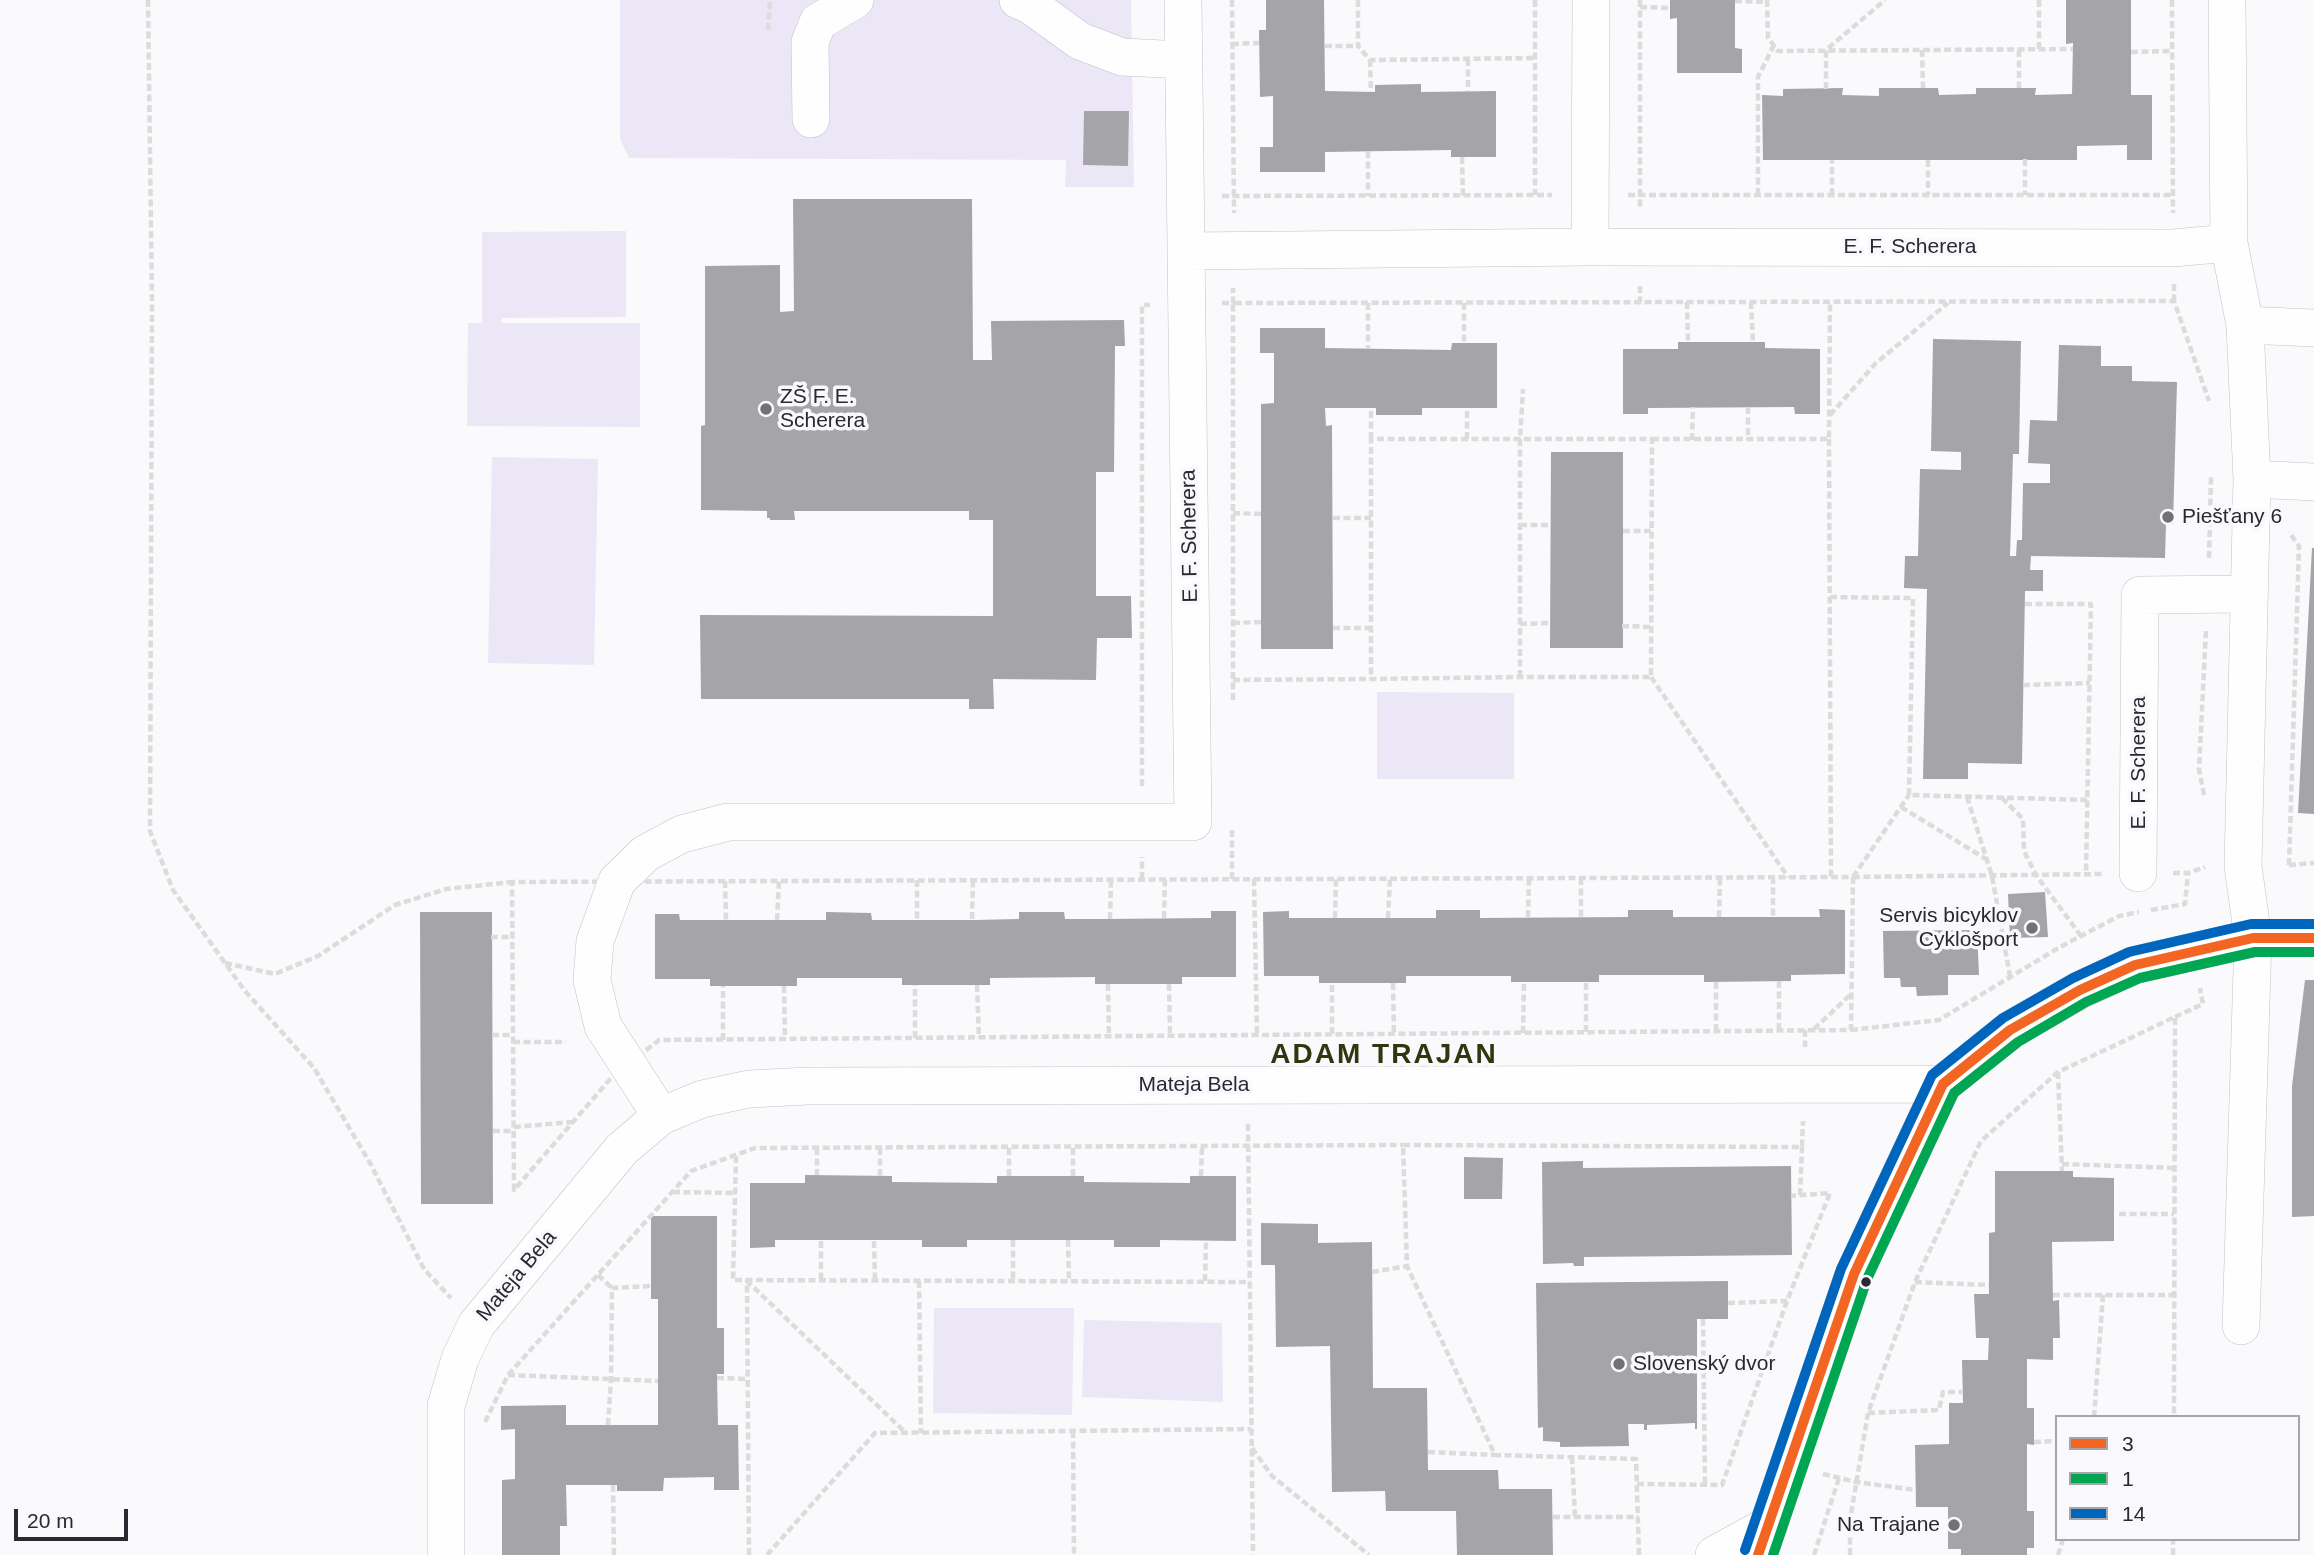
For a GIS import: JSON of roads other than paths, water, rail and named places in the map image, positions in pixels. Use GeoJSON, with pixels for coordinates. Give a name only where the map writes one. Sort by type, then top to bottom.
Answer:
{"type":"FeatureCollection","features":[{"type":"Feature","properties":{"kind":"street"},"geometry":{"type":"LineString","coordinates":[[811,118],[810,42],[818,22],[855,0]]}},
{"type":"Feature","properties":{"kind":"street"},"geometry":{"type":"LineString","coordinates":[[1018,0],[1030,5],[1080,41],[1122,57],[1184,60]]}},
{"type":"Feature","properties":{"kind":"street","name":"E. F. Scherera"},"geometry":{"type":"LineString","coordinates":[[661,1116],[603,1026],[592,980],[595,941],[617,881],[646,853],[682,834],[728,822],[1193,822],[1183,0]]}},
{"type":"Feature","properties":{"kind":"street"},"geometry":{"type":"LineString","coordinates":[[1590,247],[1591,0]]}},
{"type":"Feature","properties":{"kind":"street"},"geometry":{"type":"LineString","coordinates":[[2227,0],[2229,243],[2245,325],[2252,479],[2243,866],[2253,938],[2241,1326]]}},
{"type":"Feature","properties":{"kind":"street","name":"E. F. Scherera"},"geometry":{"type":"LineString","coordinates":[[1187,250],[1590,247],[2173,248],[2229,243]]}},
{"type":"Feature","properties":{"kind":"street"},"geometry":{"type":"LineString","coordinates":[[2245,325],[2314,328]]}},
{"type":"Feature","properties":{"kind":"street"},"geometry":{"type":"LineString","coordinates":[[2252,479],[2314,482]]}},
{"type":"Feature","properties":{"kind":"street","name":"E. F. Scherera"},"geometry":{"type":"LineString","coordinates":[[2138,873],[2140,595],[2249,594]]}},
{"type":"Feature","properties":{"kind":"street"},"geometry":{"type":"LineString","coordinates":[[1714,1555],[1764,1540],[1854,1274],[1943,1084],[2010,1030],[2080,990],[2135,965],[2253,938],[2314,938]]}},
{"type":"Feature","properties":{"kind":"street","name":"Mateja Bela"},"geometry":{"type":"LineString","coordinates":[[446,1555],[446,1406],[460,1359],[476,1325],[622,1149],[661,1116],[702,1099],[749,1089],[808,1086],[1943,1084]]}},
{"type":"Feature","properties":{"kind":"place","name":"ZŠ F. E. Scherera"},"geometry":{"type":"Point","coordinates":[766,409]}},
{"type":"Feature","properties":{"kind":"place","name":"Piešťany 6"},"geometry":{"type":"Point","coordinates":[2168,517]}},
{"type":"Feature","properties":{"kind":"place","name":"Servis bicyklov Cyklošport"},"geometry":{"type":"Point","coordinates":[2032,928]}},
{"type":"Feature","properties":{"kind":"place","name":"Slovenský dvor"},"geometry":{"type":"Point","coordinates":[1619,1364]}},
{"type":"Feature","properties":{"kind":"place","name":"Na Trajane"},"geometry":{"type":"Point","coordinates":[1954,1525]}},
{"type":"Feature","properties":{"kind":"district","name":"ADAM TRAJAN"},"geometry":{"type":"Point","coordinates":[1384,1055]}}]}
